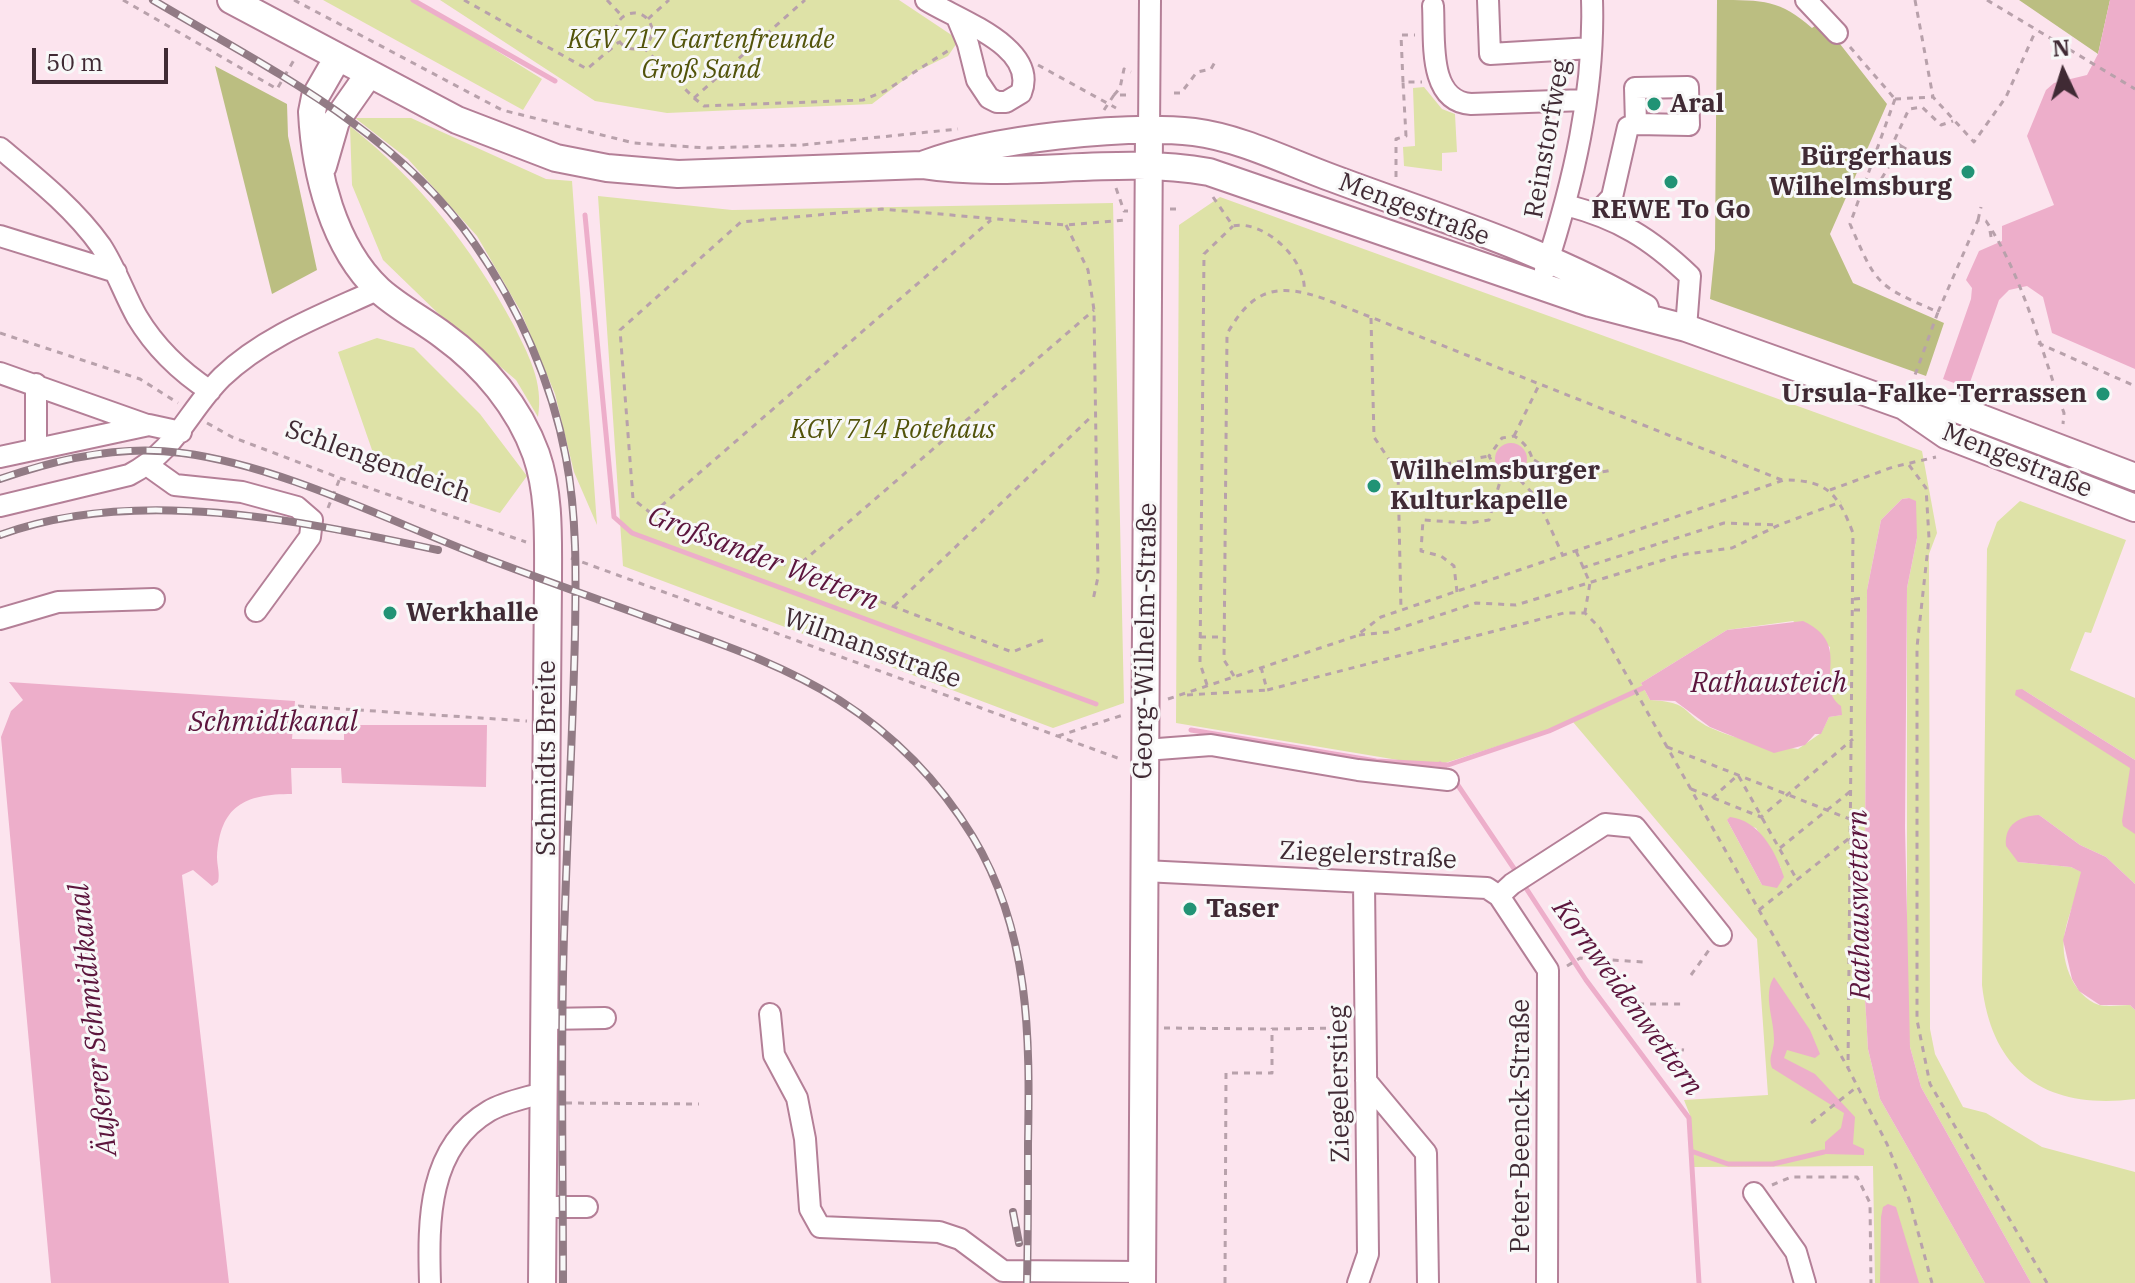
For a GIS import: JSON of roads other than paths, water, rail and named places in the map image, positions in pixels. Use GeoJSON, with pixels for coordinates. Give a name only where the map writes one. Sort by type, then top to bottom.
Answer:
{"type":"FeatureCollection","features":[{"type":"Feature","properties":{"kind":"main road"},"geometry":{"type":"LineString","coordinates":[[231,0],[488,134],[556,158],[607,168],[678,174],[922,165]]}},
{"type":"Feature","properties":{"kind":"main road","name":"Schmidts Breite"},"geometry":{"type":"LineString","coordinates":[[338,57],[315,97],[312,112],[329,207],[345,244],[354,260],[379,289],[473,359],[511,406],[537,456],[543,482],[548,550],[542,1283]]}},
{"type":"Feature","properties":{"kind":"main road","name":"Schmidts Breite"},"geometry":{"type":"LineString","coordinates":[[322,172],[336,121],[369,74]]}},
{"type":"Feature","properties":{"kind":"main road","name":"Mengestraße"},"geometry":{"type":"LineString","coordinates":[[922,165],[957,152],[1016,142],[1149,131],[1210,135],[1391,200],[1544,274]]}},
{"type":"Feature","properties":{"kind":"main road","name":"Georg-Wilhelm-Straße"},"geometry":{"type":"LineString","coordinates":[[1142,1277],[1149,131]]}},
{"type":"Feature","properties":{"kind":"main road","name":"Mengestraße"},"geometry":{"type":"LineString","coordinates":[[922,165],[958,171],[1150,165],[1209,172],[1544,274],[1608,286],[1678,325],[1904,406],[1946,435],[2135,508]]}},
{"type":"Feature","properties":{"kind":"main road","name":"Mengestraße"},"geometry":{"type":"LineString","coordinates":[[1904,406],[1945,406],[2135,477]]}},
{"type":"Feature","properties":{"kind":"street"},"geometry":{"type":"LineString","coordinates":[[926,0],[1007,46],[1025,73],[1021,93],[1006,102],[989,98],[977,80],[958,20]]}},
{"type":"Feature","properties":{"kind":"street","name":"Georg-Wilhelm-Straße"},"geometry":{"type":"LineString","coordinates":[[1149,131],[1150,0]]}},
{"type":"Feature","properties":{"kind":"street"},"geometry":{"type":"LineString","coordinates":[[1488,0],[1490,54],[1591,48]]}},
{"type":"Feature","properties":{"kind":"street","name":"Reinstorfweg"},"geometry":{"type":"LineString","coordinates":[[1544,274],[1566,205],[1585,100],[1592,0]]}},
{"type":"Feature","properties":{"kind":"street"},"geometry":{"type":"LineString","coordinates":[[1806,0],[1837,33]]}},
{"type":"Feature","properties":{"kind":"street"},"geometry":{"type":"LineString","coordinates":[[1433,6],[1439,81],[1453,99],[1465,104],[1585,100]]}},
{"type":"Feature","properties":{"kind":"street"},"geometry":{"type":"LineString","coordinates":[[1597,213],[1612,197],[1622,142],[1628,127],[1636,124]]}},
{"type":"Feature","properties":{"kind":"street"},"geometry":{"type":"LineString","coordinates":[[0,148],[71,210],[116,272],[138,318],[164,353],[187,376],[210,391]]}},
{"type":"Feature","properties":{"kind":"street"},"geometry":{"type":"LineString","coordinates":[[1566,205],[1597,213],[1652,242],[1690,276],[1678,325]]}},
{"type":"Feature","properties":{"kind":"street"},"geometry":{"type":"LineString","coordinates":[[0,236],[116,272]]}},
{"type":"Feature","properties":{"kind":"street"},"geometry":{"type":"LineString","coordinates":[[0,506],[129,475],[147,465],[181,432],[210,391],[239,362],[271,340],[379,289]]}},
{"type":"Feature","properties":{"kind":"street"},"geometry":{"type":"LineString","coordinates":[[0,373],[149,425],[181,432]]}},
{"type":"Feature","properties":{"kind":"street"},"geometry":{"type":"LineString","coordinates":[[36,384],[36,449]]}},
{"type":"Feature","properties":{"kind":"street"},"geometry":{"type":"LineString","coordinates":[[0,457],[149,425]]}},
{"type":"Feature","properties":{"kind":"street"},"geometry":{"type":"LineString","coordinates":[[147,465],[175,485],[242,492],[297,507],[312,520],[310,537],[256,611]]}},
{"type":"Feature","properties":{"kind":"street"},"geometry":{"type":"LineString","coordinates":[[0,619],[58,602],[154,599]]}},
{"type":"Feature","properties":{"kind":"street"},"geometry":{"type":"LineString","coordinates":[[1145,759],[1211,745],[1358,770],[1448,780]]}},
{"type":"Feature","properties":{"kind":"street"},"geometry":{"type":"LineString","coordinates":[[1513,885],[1605,824],[1635,827],[1721,935]]}},
{"type":"Feature","properties":{"kind":"street","name":"Ziegelerstraße"},"geometry":{"type":"LineString","coordinates":[[1144,871],[1487,888],[1513,885]]}},
{"type":"Feature","properties":{"kind":"street","name":"Ziegelerstieg"},"geometry":{"type":"LineString","coordinates":[[1358,1283],[1368,1254],[1364,882]]}},
{"type":"Feature","properties":{"kind":"street","name":"Peter-Beenck-Straße"},"geometry":{"type":"LineString","coordinates":[[1513,885],[1556,969],[1547,1283]]}},
{"type":"Feature","properties":{"kind":"street"},"geometry":{"type":"LineString","coordinates":[[770,1014],[774,1055],[797,1098],[805,1139],[810,1209],[820,1227],[939,1232],[960,1239],[1003,1271],[1142,1277]]}},
{"type":"Feature","properties":{"kind":"street"},"geometry":{"type":"LineString","coordinates":[[545,1019],[605,1018]]}},
{"type":"Feature","properties":{"kind":"street"},"geometry":{"type":"LineString","coordinates":[[1366,1081],[1426,1153],[1428,1283]]}},
{"type":"Feature","properties":{"kind":"street"},"geometry":{"type":"LineString","coordinates":[[430,1283],[428,1235],[439,1167],[462,1132],[491,1110],[542,1093]]}},
{"type":"Feature","properties":{"kind":"street"},"geometry":{"type":"LineString","coordinates":[[1754,1193],[1796,1252],[1805,1283]]}},
{"type":"Feature","properties":{"kind":"street"},"geometry":{"type":"LineString","coordinates":[[543,1207],[587,1207]]}},
{"type":"Feature","properties":{"kind":"water"},"geometry":{"type":"Polygon","coordinates":[[[2110,0],[2135,0],[2135,369],[2052,333],[2043,297],[2027,286],[2009,290],[1999,300],[1968,388],[1943,379],[1971,299],[1972,288],[1966,280],[1979,251],[2002,241],[2002,226],[2054,205],[2027,136],[2046,90],[2054,83],[2087,75],[2098,54],[2110,0]]]}},
{"type":"Feature","properties":{"kind":"water"},"geometry":{"type":"Polygon","coordinates":[[[1511,443],[1523,447],[1527,459],[1523,471],[1511,475],[1499,471],[1495,459],[1499,447],[1511,443]]]}},
{"type":"Feature","properties":{"kind":"water"},"geometry":{"type":"Polygon","coordinates":[[[1902,499],[1916,501],[1917,538],[1907,588],[1905,828],[1910,1047],[1921,1087],[2031,1283],[1985,1283],[1880,1099],[1868,1049],[1864,980],[1867,590],[1881,520],[1902,499]]]}},
{"type":"Feature","properties":{"kind":"water","name":"Rathausteich"},"geometry":{"type":"Polygon","coordinates":[[[1803,621],[1827,641],[1830,687],[1833,697],[1841,706],[1842,715],[1829,717],[1821,734],[1815,734],[1805,745],[1774,753],[1710,727],[1675,701],[1650,700],[1641,683],[1727,630],[1803,621]]]}},
{"type":"Feature","properties":{"kind":"water"},"geometry":{"type":"Polygon","coordinates":[[[9,682],[295,701],[292,739],[344,740],[344,725],[487,725],[486,787],[342,783],[341,768],[291,768],[292,794],[248,800],[229,815],[219,840],[218,882],[212,886],[193,870],[182,875],[229,1283],[51,1283],[1,737],[11,711],[23,700],[9,682]]]}},
{"type":"Feature","properties":{"kind":"water"},"geometry":{"type":"Polygon","coordinates":[[[2022,689],[2135,760],[2135,834],[2123,826],[2122,821],[2130,768],[2015,695],[2016,690],[2022,689]]]}},
{"type":"Feature","properties":{"kind":"water"},"geometry":{"type":"Polygon","coordinates":[[[2039,815],[2080,845],[2106,857],[2135,884],[2135,1010],[2130,1005],[2100,1005],[2079,991],[2072,979],[2063,940],[2081,872],[2071,867],[2018,862],[2006,846],[2008,832],[2015,823],[2039,815]]]}},
{"type":"Feature","properties":{"kind":"water"},"geometry":{"type":"Polygon","coordinates":[[[1730,817],[1750,824],[1771,848],[1784,877],[1777,888],[1762,885],[1727,820],[1730,817]]]}},
{"type":"Feature","properties":{"kind":"water"},"geometry":{"type":"Polygon","coordinates":[[[1774,977],[1810,1030],[1820,1054],[1815,1058],[1787,1050],[1784,1058],[1815,1074],[1855,1117],[1853,1144],[1864,1149],[1864,1155],[1825,1154],[1825,1142],[1841,1128],[1844,1113],[1772,1068],[1774,1034],[1769,992],[1774,977]]]}},
{"type":"Feature","properties":{"kind":"water"},"geometry":{"type":"Polygon","coordinates":[[[1888,1204],[1896,1207],[1919,1283],[1880,1283],[1881,1217],[1883,1207],[1888,1204]]]}},
{"type":"Feature","properties":{"kind":"waterway","name":"Großsander Wettern"},"geometry":{"type":"LineString","coordinates":[[413,0],[555,81]]}},
{"type":"Feature","properties":{"kind":"waterway","name":"Großsander Wettern"},"geometry":{"type":"LineString","coordinates":[[585,215],[614,517],[632,533],[1096,704]]}},
{"type":"Feature","properties":{"kind":"waterway","name":"Großsander Wettern"},"geometry":{"type":"LineString","coordinates":[[1191,730],[1376,761],[1448,765],[1549,731],[1643,688]]}},
{"type":"Feature","properties":{"kind":"waterway","name":"Kornweidenwettern"},"geometry":{"type":"LineString","coordinates":[[1440,764],[1453,778],[1517,873]]}},
{"type":"Feature","properties":{"kind":"waterway","name":"Kornweidenwettern"},"geometry":{"type":"LineString","coordinates":[[1522,882],[1586,980],[1689,1118],[1699,1283]]}},
{"type":"Feature","properties":{"kind":"waterway"},"geometry":{"type":"LineString","coordinates":[[1691,1151],[1728,1164],[1773,1164],[1824,1152]]}},
{"type":"Feature","properties":{"kind":"railway"},"geometry":{"type":"LineString","coordinates":[[153,0],[327,105],[407,167],[442,203],[490,267],[519,319],[552,401],[570,480],[575,568],[563,1001],[563,1283]]}},
{"type":"Feature","properties":{"kind":"railway"},"geometry":{"type":"LineString","coordinates":[[0,479],[90,455],[136,450],[182,453],[259,470],[337,497],[488,559],[760,660],[820,689],[878,728],[930,778],[960,816],[992,873],[1016,947],[1027,1024],[1027,1283]]}},
{"type":"Feature","properties":{"kind":"railway"},"geometry":{"type":"LineString","coordinates":[[0,535],[52,520],[106,512],[162,510],[275,519],[438,550]]}},
{"type":"Feature","properties":{"kind":"railway"},"geometry":{"type":"LineString","coordinates":[[1013,1212],[1019,1243]]}},
{"type":"Feature","properties":{"kind":"place","name":"Aral"},"geometry":{"type":"Point","coordinates":[1654,104]}},
{"type":"Feature","properties":{"kind":"place","name":"Bürgerhaus Wilhelmsburg"},"geometry":{"type":"Point","coordinates":[1968,172]}},
{"type":"Feature","properties":{"kind":"place","name":"REWE To Go"},"geometry":{"type":"Point","coordinates":[1671,182]}},
{"type":"Feature","properties":{"kind":"place","name":"Ursula-Falke-Terrassen"},"geometry":{"type":"Point","coordinates":[2103,394]}},
{"type":"Feature","properties":{"kind":"place","name":"Wilhelmsburger Kulturkapelle"},"geometry":{"type":"Point","coordinates":[1374,486]}},
{"type":"Feature","properties":{"kind":"place","name":"Werkhalle"},"geometry":{"type":"Point","coordinates":[390,613]}},
{"type":"Feature","properties":{"kind":"place","name":"Taser"},"geometry":{"type":"Point","coordinates":[1190,909]}},
{"type":"Feature","properties":{"kind":"park label","name":"KGV 717 Gartenfreunde Groß Sand"},"geometry":{"type":"Point","coordinates":[701,55]}},
{"type":"Feature","properties":{"kind":"park label","name":"KGV 714 Rotehaus"},"geometry":{"type":"Point","coordinates":[893,430]}},
{"type":"Feature","properties":{"kind":"water label","name":"Schmidtkanal"},"geometry":{"type":"Point","coordinates":[273,723]}},
{"type":"Feature","properties":{"kind":"water label","name":"Rathauswettern"},"geometry":{"type":"Point","coordinates":[1860,905]}},
{"type":"Feature","properties":{"kind":"water label","name":"Äußerer Schmidtkanal"},"geometry":{"type":"Point","coordinates":[94,1020]}}]}
